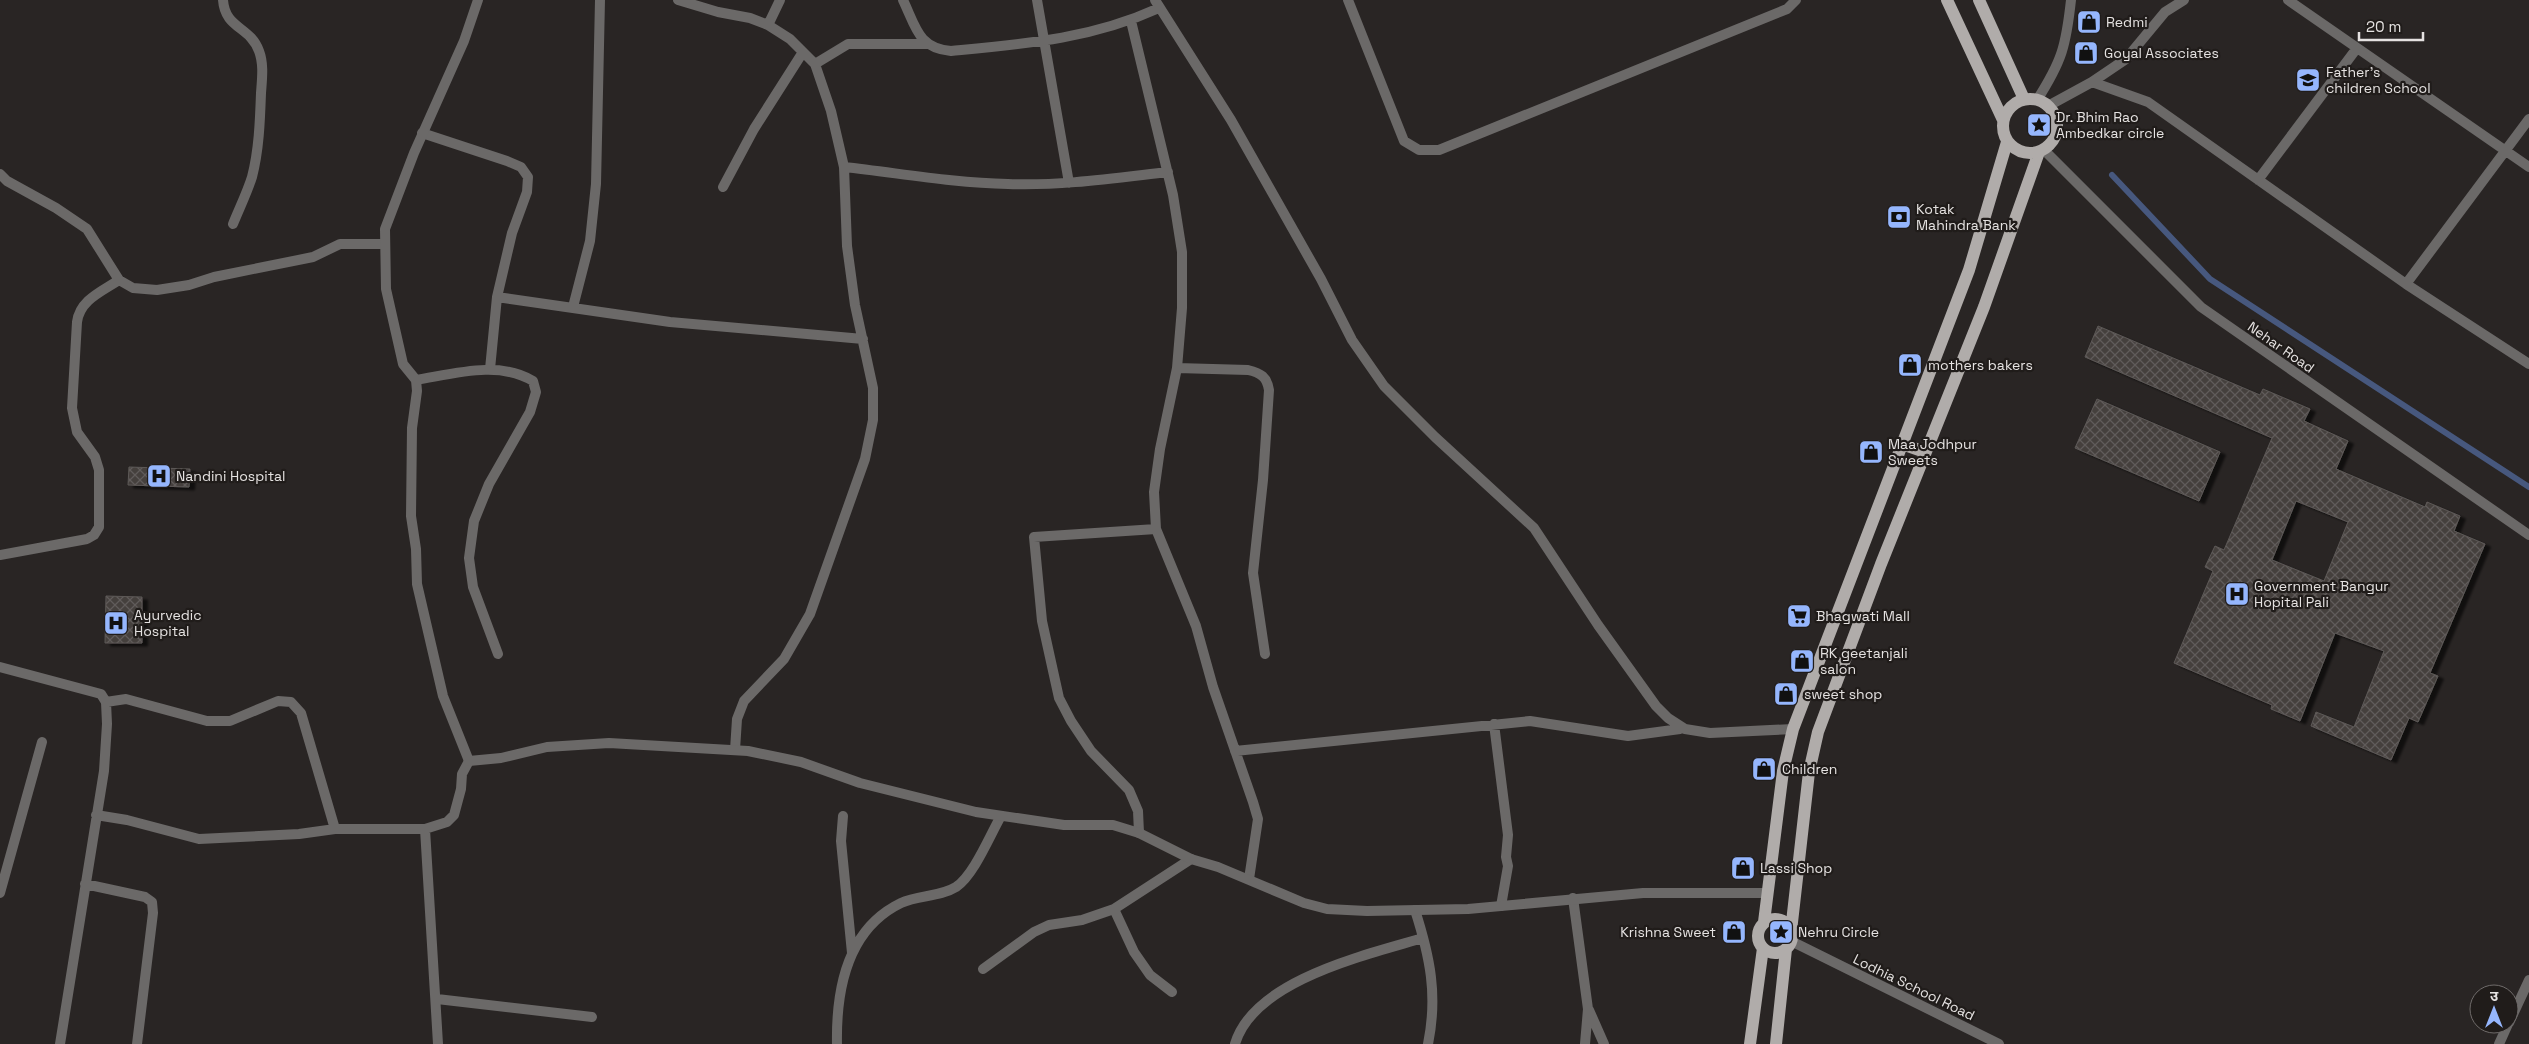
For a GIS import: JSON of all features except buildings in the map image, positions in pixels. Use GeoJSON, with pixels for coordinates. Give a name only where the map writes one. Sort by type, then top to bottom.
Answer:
{"type":"FeatureCollection","features":[{"type":"Feature","properties":{"kind":"main road"},"geometry":{"type":"LineString","coordinates":[[1947,0],[2003,120]]}},
{"type":"Feature","properties":{"kind":"main road"},"geometry":{"type":"LineString","coordinates":[[1979,0],[2036,102],[2055,116],[2057,129],[2053,141],[2041,151],[2027,154],[2016,150],[2007,142],[2003,132],[2003,120],[2007,110],[2014,103],[2036,102]]}},
{"type":"Feature","properties":{"kind":"main road"},"geometry":{"type":"LineString","coordinates":[[1750,1044],[1763,948],[1758,934],[1764,922],[1783,770],[1793,729],[1969,270],[2007,142]]}},
{"type":"Feature","properties":{"kind":"main road"},"geometry":{"type":"LineString","coordinates":[[1776,1044],[1809,772],[1818,732],[1925,452],[1984,307],[2041,151]]}},
{"type":"Feature","properties":{"kind":"main road"},"geometry":{"type":"LineString","coordinates":[[1902,444],[1925,452]]}},
{"type":"Feature","properties":{"kind":"main road"},"geometry":{"type":"LineString","coordinates":[[1764,922],[1772,919],[1780,920],[1787,924],[1789,940]]}},
{"type":"Feature","properties":{"kind":"main road"},"geometry":{"type":"LineString","coordinates":[[1763,948],[1774,953],[1789,940]]}},
{"type":"Feature","properties":{"kind":"street"},"geometry":{"type":"LineString","coordinates":[[223,0],[224,13],[232,24],[251,36],[259,51],[262,68],[259,136],[253,169],[232,224]]}},
{"type":"Feature","properties":{"kind":"street"},"geometry":{"type":"LineString","coordinates":[[469,761],[443,696],[417,584],[416,549],[410,516],[416,380],[403,364],[386,289],[384,229],[422,134],[464,41],[478,0]]}},
{"type":"Feature","properties":{"kind":"street"},"geometry":{"type":"LineString","coordinates":[[572,307],[590,241],[596,184],[600,0]]}},
{"type":"Feature","properties":{"kind":"street"},"geometry":{"type":"LineString","coordinates":[[678,0],[718,12],[750,18],[768,25],[790,38],[815,64],[831,111],[844,167],[847,246],[855,305],[873,388],[873,420],[865,459],[810,614],[784,658],[744,701],[737,720],[734,750]]}},
{"type":"Feature","properties":{"kind":"street"},"geometry":{"type":"LineString","coordinates":[[768,25],[780,0]]}},
{"type":"Feature","properties":{"kind":"street"},"geometry":{"type":"LineString","coordinates":[[903,0],[920,35],[927,44],[936,50],[951,51],[1044,42],[1082,35],[1131,21],[1157,4],[1231,120],[1321,280],[1352,340],[1384,386],[1434,437],[1534,528],[1598,625],[1656,706],[1680,729],[1628,736],[1530,720],[1235,751]]}},
{"type":"Feature","properties":{"kind":"street"},"geometry":{"type":"LineString","coordinates":[[1037,0],[1069,183]]}},
{"type":"Feature","properties":{"kind":"street"},"geometry":{"type":"LineString","coordinates":[[1348,0],[1404,141],[1420,150],[1439,150],[1796,0]]}},
{"type":"Feature","properties":{"kind":"street"},"geometry":{"type":"LineString","coordinates":[[2036,102],[2056,70],[2067,40],[2071,0]]}},
{"type":"Feature","properties":{"kind":"street"},"geometry":{"type":"LineString","coordinates":[[2036,102],[2092,82],[2126,59],[2165,12],[2184,0]]}},
{"type":"Feature","properties":{"kind":"street"},"geometry":{"type":"LineString","coordinates":[[2288,0],[2529,167]]}},
{"type":"Feature","properties":{"kind":"street"},"geometry":{"type":"LineString","coordinates":[[1131,21],[1168,172],[1182,252],[1182,308],[1177,368],[1160,449],[1154,492],[1156,529],[1196,626],[1213,687],[1258,819],[1249,879]]}},
{"type":"Feature","properties":{"kind":"street"},"geometry":{"type":"LineString","coordinates":[[815,64],[848,44],[927,44]]}},
{"type":"Feature","properties":{"kind":"street"},"geometry":{"type":"LineString","coordinates":[[2258,180],[2357,48]]}},
{"type":"Feature","properties":{"kind":"street"},"geometry":{"type":"LineString","coordinates":[[723,187],[754,129],[803,52]]}},
{"type":"Feature","properties":{"kind":"street"},"geometry":{"type":"LineString","coordinates":[[2092,82],[2148,102],[2406,284],[2529,364]]}},
{"type":"Feature","properties":{"kind":"street"},"geometry":{"type":"LineString","coordinates":[[2406,284],[2529,119]]}},
{"type":"Feature","properties":{"kind":"street"},"geometry":{"type":"LineString","coordinates":[[422,134],[507,161],[521,167],[528,177],[527,192],[512,233],[498,297],[490,369]]}},
{"type":"Feature","properties":{"kind":"street","name":"Nehar Road"},"geometry":{"type":"LineString","coordinates":[[2041,151],[2201,307],[2529,535]]}},
{"type":"Feature","properties":{"kind":"street"},"geometry":{"type":"LineString","coordinates":[[844,167],[944,180],[1008,184],[1069,183],[1168,172]]}},
{"type":"Feature","properties":{"kind":"street"},"geometry":{"type":"LineString","coordinates":[[0,174],[7,181],[56,208],[87,229],[119,280],[133,288],[157,290],[189,286],[214,277],[313,257],[340,244],[385,244]]}},
{"type":"Feature","properties":{"kind":"street"},"geometry":{"type":"LineString","coordinates":[[0,556],[86,539],[94,535],[99,528],[99,470],[94,457],[77,432],[72,408],[77,322],[78,311],[83,304],[119,280]]}},
{"type":"Feature","properties":{"kind":"street"},"geometry":{"type":"LineString","coordinates":[[498,297],[670,322],[863,339]]}},
{"type":"Feature","properties":{"kind":"street"},"geometry":{"type":"LineString","coordinates":[[1177,368],[1248,370],[1260,373],[1267,380],[1269,390],[1263,480],[1254,542],[1253,573],[1265,654]]}},
{"type":"Feature","properties":{"kind":"street"},"geometry":{"type":"LineString","coordinates":[[416,380],[490,369],[522,374],[533,381],[536,392],[530,412],[489,484],[474,521],[469,558],[473,587],[498,654]]}},
{"type":"Feature","properties":{"kind":"street"},"geometry":{"type":"LineString","coordinates":[[1139,833],[1138,811],[1129,790],[1091,751],[1071,721],[1059,698],[1042,621],[1034,537],[1156,529]]}},
{"type":"Feature","properties":{"kind":"street"},"geometry":{"type":"LineString","coordinates":[[0,667],[101,694],[106,702],[106,747],[100,800],[96,815],[60,1044]]}},
{"type":"Feature","properties":{"kind":"street"},"geometry":{"type":"LineString","coordinates":[[106,702],[126,699],[206,721],[230,720],[278,701],[291,702],[300,714],[334,829]]}},
{"type":"Feature","properties":{"kind":"street"},"geometry":{"type":"LineString","coordinates":[[1668,718],[1685,729],[1710,733],[1793,729]]}},
{"type":"Feature","properties":{"kind":"street"},"geometry":{"type":"LineString","coordinates":[[1494,724],[1508,835],[1506,857],[1508,866],[1501,906]]}},
{"type":"Feature","properties":{"kind":"street"},"geometry":{"type":"LineString","coordinates":[[0,893],[42,742]]}},
{"type":"Feature","properties":{"kind":"street"},"geometry":{"type":"LineString","coordinates":[[469,761],[501,758],[547,748],[609,743],[734,750],[801,762],[860,782],[1001,816],[1064,825],[1113,825],[1139,833],[1191,859],[1249,879],[1304,903],[1327,909],[1415,910],[1501,906],[1573,898],[1680,892],[1768,893]]}},
{"type":"Feature","properties":{"kind":"street"},"geometry":{"type":"LineString","coordinates":[[96,815],[127,820],[199,839],[299,834],[334,829],[425,829],[447,822],[454,815],[461,789],[462,774],[469,761]]}},
{"type":"Feature","properties":{"kind":"street"},"geometry":{"type":"LineString","coordinates":[[843,816],[841,841],[852,953]]}},
{"type":"Feature","properties":{"kind":"street"},"geometry":{"type":"LineString","coordinates":[[837,1044],[838,1001],[852,953],[862,935],[891,909],[903,902],[957,886],[972,868],[1001,816]]}},
{"type":"Feature","properties":{"kind":"street"},"geometry":{"type":"LineString","coordinates":[[425,829],[438,1044]]}},
{"type":"Feature","properties":{"kind":"street"},"geometry":{"type":"LineString","coordinates":[[984,969],[1034,932],[1049,925],[1082,920],[1114,909],[1191,859]]}},
{"type":"Feature","properties":{"kind":"street"},"geometry":{"type":"LineString","coordinates":[[85,884],[145,897],[152,902],[153,913],[137,1044]]}},
{"type":"Feature","properties":{"kind":"street"},"geometry":{"type":"LineString","coordinates":[[1573,898],[1588,1009],[1584,1044]]}},
{"type":"Feature","properties":{"kind":"street"},"geometry":{"type":"LineString","coordinates":[[1114,909],[1134,952],[1150,975],[1172,992]]}},
{"type":"Feature","properties":{"kind":"street"},"geometry":{"type":"LineString","coordinates":[[1415,910],[1434,984],[1434,1006],[1428,1044]]}},
{"type":"Feature","properties":{"kind":"street"},"geometry":{"type":"LineString","coordinates":[[1235,1044],[1250,1015],[1288,987],[1340,963],[1423,938]]}},
{"type":"Feature","properties":{"kind":"street","name":"Lodhia School Road"},"geometry":{"type":"LineString","coordinates":[[1789,940],[1999,1044]]}},
{"type":"Feature","properties":{"kind":"street"},"geometry":{"type":"LineString","coordinates":[[2519,1002],[2529,980]]}},
{"type":"Feature","properties":{"kind":"street"},"geometry":{"type":"LineString","coordinates":[[436,999],[592,1017]]}},
{"type":"Feature","properties":{"kind":"street"},"geometry":{"type":"LineString","coordinates":[[1588,1009],[1604,1044]]}},
{"type":"Feature","properties":{"kind":"waterway"},"geometry":{"type":"LineString","coordinates":[[2112,175],[2210,279],[2529,487]]}},
{"type":"Feature","properties":{"kind":"place","name":"Redmi"},"geometry":{"type":"Point","coordinates":[2089,22]}},
{"type":"Feature","properties":{"kind":"place","name":"Goyal Associates"},"geometry":{"type":"Point","coordinates":[2086,53]}},
{"type":"Feature","properties":{"kind":"place","name":"Father's children School"},"geometry":{"type":"Point","coordinates":[2308,80]}},
{"type":"Feature","properties":{"kind":"place","name":"Dr. Bhim Rao Ambedkar circle"},"geometry":{"type":"Point","coordinates":[2039,125]}},
{"type":"Feature","properties":{"kind":"place","name":"Kotak Mahindra Bank"},"geometry":{"type":"Point","coordinates":[1899,217]}},
{"type":"Feature","properties":{"kind":"place","name":"mothers bakers"},"geometry":{"type":"Point","coordinates":[1910,365]}},
{"type":"Feature","properties":{"kind":"place","name":"Maa Jodhpur Sweets"},"geometry":{"type":"Point","coordinates":[1871,452]}},
{"type":"Feature","properties":{"kind":"place","name":"Nandini Hospital"},"geometry":{"type":"Point","coordinates":[159,476]}},
{"type":"Feature","properties":{"kind":"place","name":"Government Bangur Hopital Pali"},"geometry":{"type":"Point","coordinates":[2237,594]}},
{"type":"Feature","properties":{"kind":"place","name":"Bhagwati Mall"},"geometry":{"type":"Point","coordinates":[1799,616]}},
{"type":"Feature","properties":{"kind":"place","name":"Ayurvedic Hospital"},"geometry":{"type":"Point","coordinates":[116,623]}},
{"type":"Feature","properties":{"kind":"place","name":"RK geetanjali salon"},"geometry":{"type":"Point","coordinates":[1802,661]}},
{"type":"Feature","properties":{"kind":"place","name":"sweet shop"},"geometry":{"type":"Point","coordinates":[1786,694]}},
{"type":"Feature","properties":{"kind":"place","name":"Children"},"geometry":{"type":"Point","coordinates":[1764,769]}},
{"type":"Feature","properties":{"kind":"place","name":"Lassi Shop"},"geometry":{"type":"Point","coordinates":[1743,868]}},
{"type":"Feature","properties":{"kind":"place","name":"Krishna Sweet"},"geometry":{"type":"Point","coordinates":[1734,932]}},
{"type":"Feature","properties":{"kind":"place","name":"Nehru Circle"},"geometry":{"type":"Point","coordinates":[1781,932]}}]}
